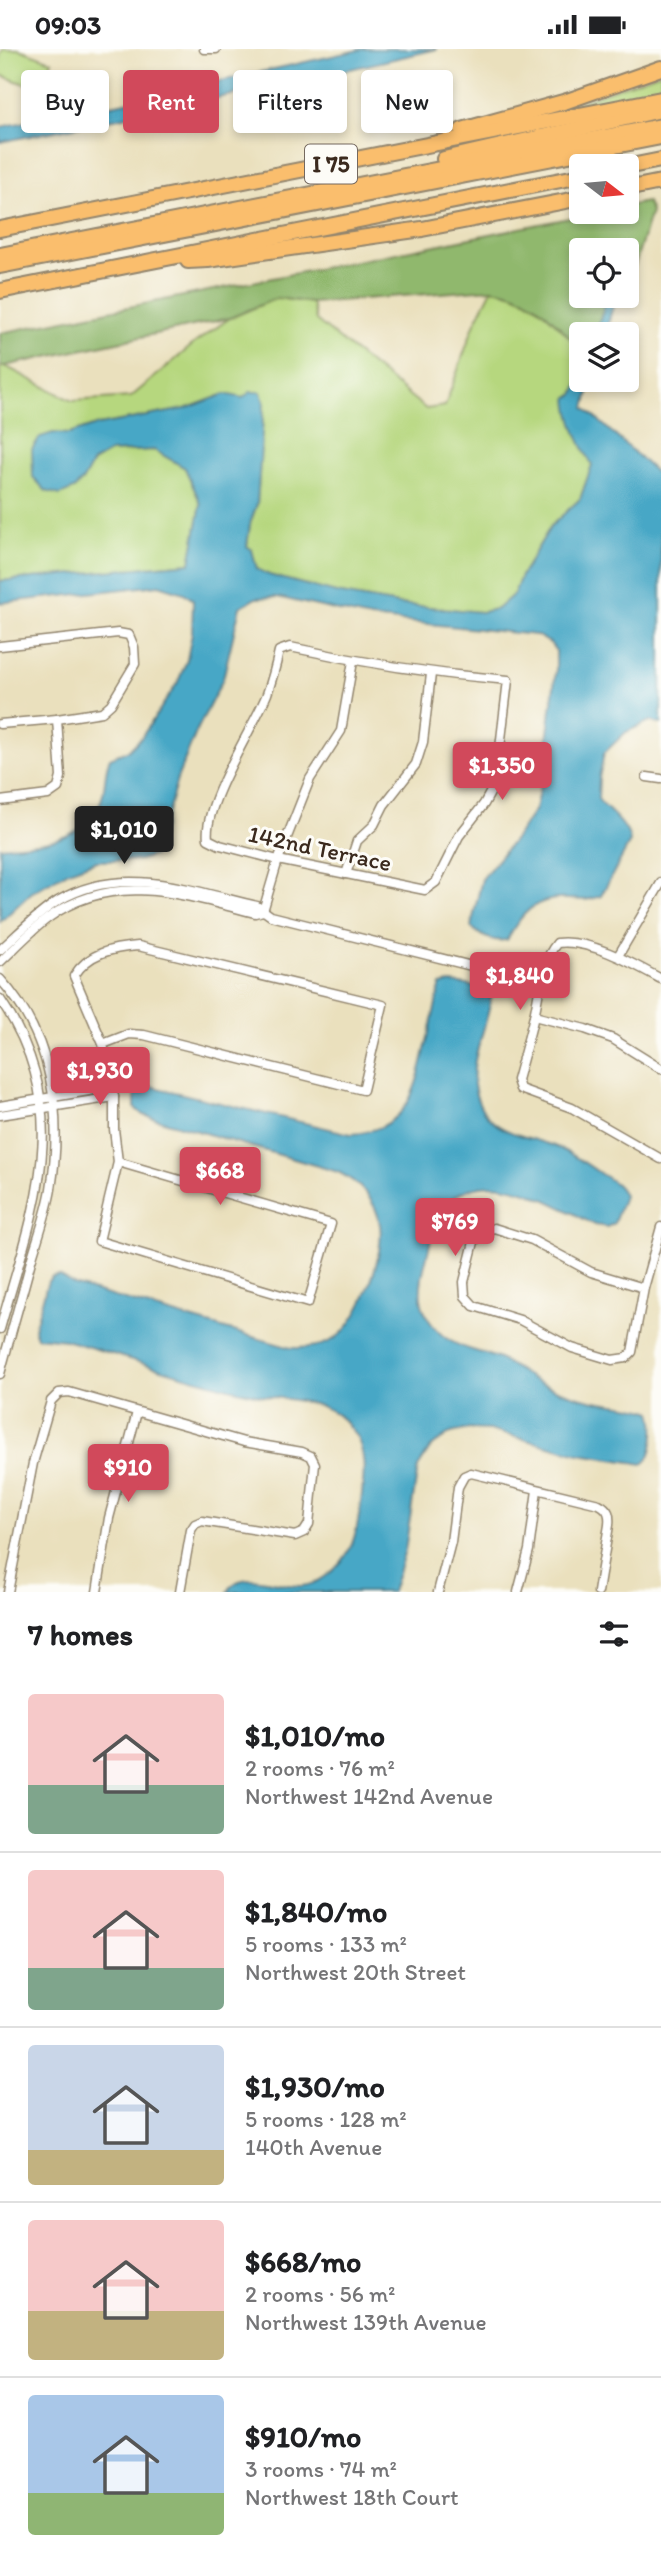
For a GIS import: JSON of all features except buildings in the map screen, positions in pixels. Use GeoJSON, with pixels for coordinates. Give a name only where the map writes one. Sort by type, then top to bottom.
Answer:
{"type":"FeatureCollection","features":[{"type":"Feature","properties":{"kind":"highway"},"geometry":{"type":"LineString","coordinates":[[322,166],[527,113],[661,68]]}},
{"type":"Feature","properties":{"kind":"highway","name":"I 75"},"geometry":{"type":"LineString","coordinates":[[0,229],[661,99]]}},
{"type":"Feature","properties":{"kind":"highway"},"geometry":{"type":"LineString","coordinates":[[240,208],[253,200],[661,110]]}},
{"type":"Feature","properties":{"kind":"highway"},"geometry":{"type":"LineString","coordinates":[[0,255],[661,126]]}},
{"type":"Feature","properties":{"kind":"highway"},"geometry":{"type":"LineString","coordinates":[[0,266],[661,138]]}},
{"type":"Feature","properties":{"kind":"highway"},"geometry":{"type":"LineString","coordinates":[[639,164],[661,160]]}},
{"type":"Feature","properties":{"kind":"highway","name":"I 75"},"geometry":{"type":"LineString","coordinates":[[0,291],[569,178]]}},
{"type":"Feature","properties":{"kind":"highway"},"geometry":{"type":"LineString","coordinates":[[639,186],[661,182]]}},
{"type":"Feature","properties":{"kind":"highway"},"geometry":{"type":"LineString","coordinates":[[141,263],[208,260],[355,239],[569,200]]}},
{"type":"Feature","properties":{"kind":"street"},"geometry":{"type":"LineString","coordinates":[[204,49],[216,49]]}},
{"type":"Feature","properties":{"kind":"street"},"geometry":{"type":"LineString","coordinates":[[0,646],[118,633],[129,635],[134,647],[135,664],[111,704],[102,712],[0,724]]}},
{"type":"Feature","properties":{"kind":"street","name":"142nd Terrace"},"geometry":{"type":"LineString","coordinates":[[353,661],[289,647],[279,652],[267,695],[231,766],[206,826],[208,839],[220,845],[278,860],[425,890],[436,882],[459,836],[485,804],[496,782],[508,680],[431,674]]}},
{"type":"Feature","properties":{"kind":"street"},"geometry":{"type":"LineString","coordinates":[[263,911],[278,860],[310,779],[341,731],[353,661],[431,674],[423,742],[416,764],[384,805],[374,825],[358,841],[346,874]]}},
{"type":"Feature","properties":{"kind":"street"},"geometry":{"type":"LineString","coordinates":[[0,801],[48,795],[58,788],[61,777],[57,719]]}},
{"type":"Feature","properties":{"kind":"street"},"geometry":{"type":"LineString","coordinates":[[647,777],[661,779]]}},
{"type":"Feature","properties":{"kind":"street"},"geometry":{"type":"LineString","coordinates":[[0,950],[34,918],[59,900],[85,888],[131,880],[158,883],[257,906],[271,916],[540,982]]}},
{"type":"Feature","properties":{"kind":"street"},"geometry":{"type":"LineString","coordinates":[[618,956],[661,883]]}},
{"type":"Feature","properties":{"kind":"street"},"geometry":{"type":"LineString","coordinates":[[0,962],[59,911],[84,898],[112,890],[157,891],[256,913],[263,911]]}},
{"type":"Feature","properties":{"kind":"street"},"geometry":{"type":"LineString","coordinates":[[661,978],[618,956],[568,942],[556,943],[550,951],[540,982],[517,1080],[520,1089],[572,1108],[661,1159]]}},
{"type":"Feature","properties":{"kind":"street"},"geometry":{"type":"LineString","coordinates":[[103,1044],[129,1034],[144,1035],[363,1090],[383,1005],[138,946],[110,949],[82,963],[74,976],[103,1044],[114,1097],[118,1162],[99,1241],[308,1303],[331,1224],[118,1162]]}},
{"type":"Feature","properties":{"kind":"street"},"geometry":{"type":"LineString","coordinates":[[0,979],[36,1034],[50,1073],[55,1101],[57,1141],[51,1191],[0,1374]]}},
{"type":"Feature","properties":{"kind":"street"},"geometry":{"type":"LineString","coordinates":[[0,999],[27,1046],[38,1077],[44,1143],[38,1193],[0,1329]]}},
{"type":"Feature","properties":{"kind":"street"},"geometry":{"type":"LineString","coordinates":[[534,1016],[613,1039],[661,1069]]}},
{"type":"Feature","properties":{"kind":"street"},"geometry":{"type":"LineString","coordinates":[[55,1101],[112,1087]]}},
{"type":"Feature","properties":{"kind":"street"},"geometry":{"type":"LineString","coordinates":[[0,1106],[114,1097]]}},
{"type":"Feature","properties":{"kind":"street"},"geometry":{"type":"LineString","coordinates":[[0,1115],[41,1103]]}},
{"type":"Feature","properties":{"kind":"street"},"geometry":{"type":"LineString","coordinates":[[644,1288],[591,1272],[532,1240],[494,1229],[482,1232],[474,1242],[464,1282],[466,1296],[474,1305],[520,1320],[572,1348],[612,1360],[626,1358],[632,1352],[644,1288],[661,1227]]}},
{"type":"Feature","properties":{"kind":"street"},"geometry":{"type":"LineString","coordinates":[[8,1592],[33,1462],[51,1401],[59,1393],[69,1392],[244,1442],[311,1456],[315,1464],[309,1524],[304,1532],[295,1537],[209,1521],[195,1524],[191,1530],[180,1592]]}},
{"type":"Feature","properties":{"kind":"street"},"geometry":{"type":"LineString","coordinates":[[97,1592],[109,1518],[137,1412]]}},
{"type":"Feature","properties":{"kind":"street"},"geometry":{"type":"LineString","coordinates":[[438,1592],[451,1542],[458,1487],[464,1476],[471,1473],[605,1507],[610,1515],[598,1592]]}},
{"type":"Feature","properties":{"kind":"street"},"geometry":{"type":"LineString","coordinates":[[518,1592],[528,1550],[537,1490]]}},
{"type":"Feature","properties":{"kind":"green space"},"geometry":{"type":"Polygon","coordinates":[[[3,49],[19,49],[52,61],[49,70],[21,70],[21,83],[0,75],[0,56],[3,49]]]}},
{"type":"Feature","properties":{"kind":"green space"},"geometry":{"type":"Polygon","coordinates":[[[661,72],[661,90],[552,112],[661,72]]]}},
{"type":"Feature","properties":{"kind":"green space"},"geometry":{"type":"Polygon","coordinates":[[[647,202],[651,212],[639,252],[639,238],[569,238],[569,308],[604,308],[599,322],[569,322],[569,337],[542,310],[520,296],[492,289],[312,303],[277,298],[230,318],[0,367],[0,333],[569,218],[569,224],[639,224],[639,204],[647,202]]]}},
{"type":"Feature","properties":{"kind":"green space"},"geometry":{"type":"Polygon","coordinates":[[[492,289],[520,296],[542,310],[569,337],[569,392],[575,392],[569,397],[571,415],[576,433],[592,465],[580,499],[551,526],[521,576],[514,594],[497,609],[481,612],[398,604],[336,593],[269,575],[257,569],[252,550],[247,546],[250,524],[257,504],[264,403],[225,394],[185,409],[93,426],[69,434],[53,433],[83,480],[93,462],[110,452],[154,450],[185,468],[201,504],[190,563],[0,581],[0,367],[7,367],[72,401],[131,397],[196,342],[230,318],[277,298],[312,303],[316,320],[426,409],[445,406],[474,325],[492,289]]]}},
{"type":"Feature","properties":{"kind":"water"},"geometry":{"type":"Polygon","coordinates":[[[363,49],[437,49],[346,70],[270,70],[363,49]]]}},
{"type":"Feature","properties":{"kind":"water"},"geometry":{"type":"Polygon","coordinates":[[[233,78],[233,95],[219,98],[219,81],[233,78]]]}},
{"type":"Feature","properties":{"kind":"water"},"geometry":{"type":"Polygon","coordinates":[[[123,103],[123,117],[109,120],[109,105],[123,103]]]}},
{"type":"Feature","properties":{"kind":"water"},"geometry":{"type":"Polygon","coordinates":[[[21,123],[21,133],[44,133],[0,142],[0,127],[21,123]]]}},
{"type":"Feature","properties":{"kind":"water"},"geometry":{"type":"Polygon","coordinates":[[[604,308],[613,308],[608,322],[599,322],[604,308]]]}},
{"type":"Feature","properties":{"kind":"water"},"geometry":{"type":"Polygon","coordinates":[[[250,392],[261,392],[264,403],[257,504],[250,524],[247,546],[252,550],[257,569],[269,575],[336,593],[398,604],[481,612],[497,609],[514,594],[521,576],[551,526],[580,499],[592,465],[573,424],[568,397],[575,392],[589,392],[585,408],[661,477],[661,724],[650,721],[626,732],[604,753],[598,799],[622,824],[630,842],[601,896],[584,900],[556,899],[538,904],[524,915],[507,940],[488,938],[471,927],[482,879],[535,809],[543,773],[556,670],[556,651],[550,643],[536,635],[370,618],[277,597],[256,598],[240,607],[223,679],[197,730],[178,776],[154,855],[140,860],[96,861],[69,871],[31,893],[0,922],[0,847],[58,839],[83,826],[93,815],[103,796],[110,758],[129,750],[141,738],[178,682],[187,660],[192,633],[193,600],[184,593],[159,585],[0,603],[0,581],[190,563],[201,504],[185,468],[154,450],[110,452],[93,462],[83,480],[74,489],[60,495],[46,491],[33,477],[32,449],[40,437],[53,433],[69,434],[93,426],[185,409],[225,394],[243,398],[250,392]]]}},
{"type":"Feature","properties":{"kind":"water"},"geometry":{"type":"Polygon","coordinates":[[[450,983],[478,988],[491,995],[474,1074],[478,1101],[485,1113],[503,1129],[573,1155],[615,1183],[624,1196],[614,1223],[607,1227],[595,1225],[540,1197],[509,1187],[481,1186],[457,1195],[448,1203],[437,1221],[424,1267],[421,1297],[426,1316],[447,1339],[499,1359],[545,1385],[590,1400],[652,1412],[654,1432],[650,1454],[643,1464],[579,1454],[489,1430],[469,1429],[451,1433],[431,1447],[418,1467],[405,1550],[392,1592],[228,1592],[234,1584],[251,1579],[293,1586],[309,1585],[326,1576],[342,1561],[355,1534],[362,1493],[364,1465],[357,1438],[339,1417],[314,1404],[259,1395],[180,1375],[65,1340],[37,1337],[34,1329],[48,1281],[59,1276],[77,1286],[291,1348],[321,1345],[337,1337],[355,1316],[362,1302],[379,1252],[380,1225],[375,1208],[366,1193],[338,1172],[143,1115],[135,1108],[135,1093],[137,1088],[145,1085],[351,1134],[369,1131],[394,1119],[410,1098],[416,1085],[441,985],[450,983]]]}}]}
